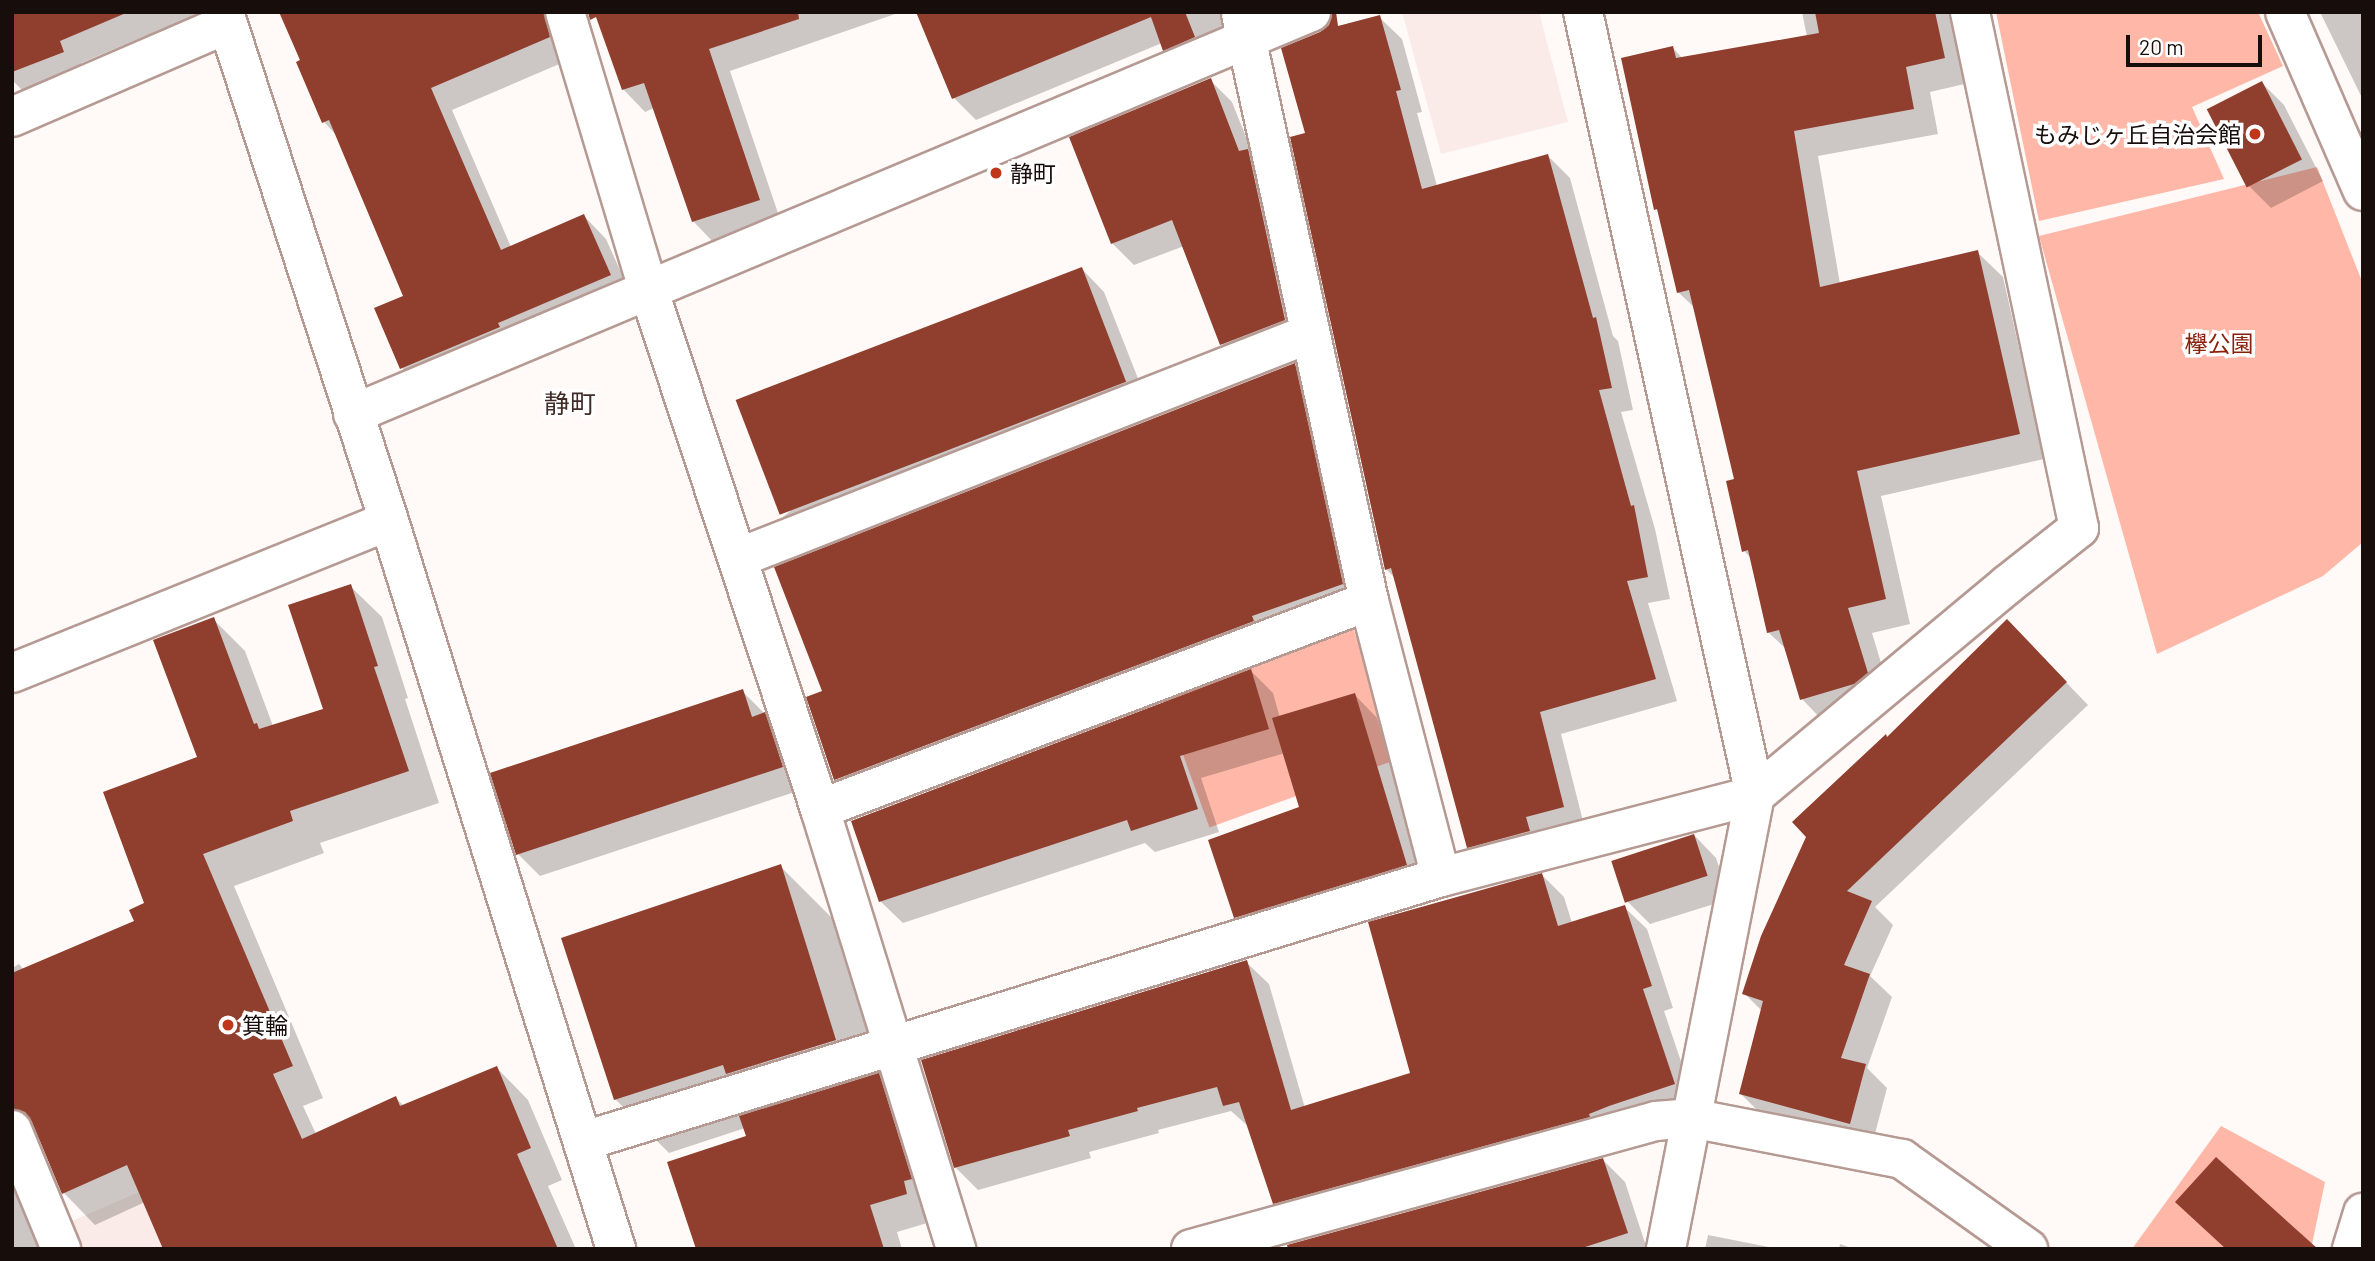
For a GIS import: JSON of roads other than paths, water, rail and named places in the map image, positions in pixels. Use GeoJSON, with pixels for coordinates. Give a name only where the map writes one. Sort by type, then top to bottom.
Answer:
{"type":"FeatureCollection","features":[{"type":"Feature","properties":{"kind":"street"},"geometry":{"type":"LineString","coordinates":[[565,12],[648,288],[820,809],[956,1249]]}},
{"type":"Feature","properties":{"kind":"street"},"geometry":{"type":"LineString","coordinates":[[353,414],[648,288],[1244,26],[1311,12]]}},
{"type":"Feature","properties":{"kind":"street"},"geometry":{"type":"LineString","coordinates":[[1583,12],[1755,795],[1666,1249]]}},
{"type":"Feature","properties":{"kind":"street"},"geometry":{"type":"LineString","coordinates":[[584,1141],[1441,877],[1755,795],[2079,528],[1970,12]]}},
{"type":"Feature","properties":{"kind":"street"},"geometry":{"type":"LineString","coordinates":[[2286,12],[2363,191]]}},
{"type":"Feature","properties":{"kind":"street"},"geometry":{"type":"LineString","coordinates":[[12,117],[225,18],[388,521],[617,1249]]}},
{"type":"Feature","properties":{"kind":"street"},"geometry":{"type":"LineString","coordinates":[[1244,26],[1369,601],[1441,877]]}},
{"type":"Feature","properties":{"kind":"street"},"geometry":{"type":"LineString","coordinates":[[738,558],[1309,334]]}},
{"type":"Feature","properties":{"kind":"street"},"geometry":{"type":"LineString","coordinates":[[12,673],[388,521]]}},
{"type":"Feature","properties":{"kind":"street"},"geometry":{"type":"LineString","coordinates":[[820,809],[1369,601]]}},
{"type":"Feature","properties":{"kind":"street"},"geometry":{"type":"LineString","coordinates":[[1191,1249],[1656,1121],[1692,1118],[1902,1159],[2028,1249]]}},
{"type":"Feature","properties":{"kind":"street"},"geometry":{"type":"LineString","coordinates":[[12,1130],[61,1249]]}},
{"type":"Feature","properties":{"kind":"street"},"geometry":{"type":"LineString","coordinates":[[2352,1249],[2363,1213]]}},
{"type":"Feature","properties":{"kind":"place","name":"もみじヶ丘自治会館"},"geometry":{"type":"Point","coordinates":[2255,134]}},
{"type":"Feature","properties":{"kind":"place","name":"静町"},"geometry":{"type":"Point","coordinates":[996,173]}},
{"type":"Feature","properties":{"kind":"place","name":"箕輪"},"geometry":{"type":"Point","coordinates":[228,1025]}},
{"type":"Feature","properties":{"kind":"district","name":"静町"},"geometry":{"type":"Point","coordinates":[570,403]}},
{"type":"Feature","properties":{"kind":"park label","name":"欅公園"},"geometry":{"type":"Point","coordinates":[2219,343]}}]}
